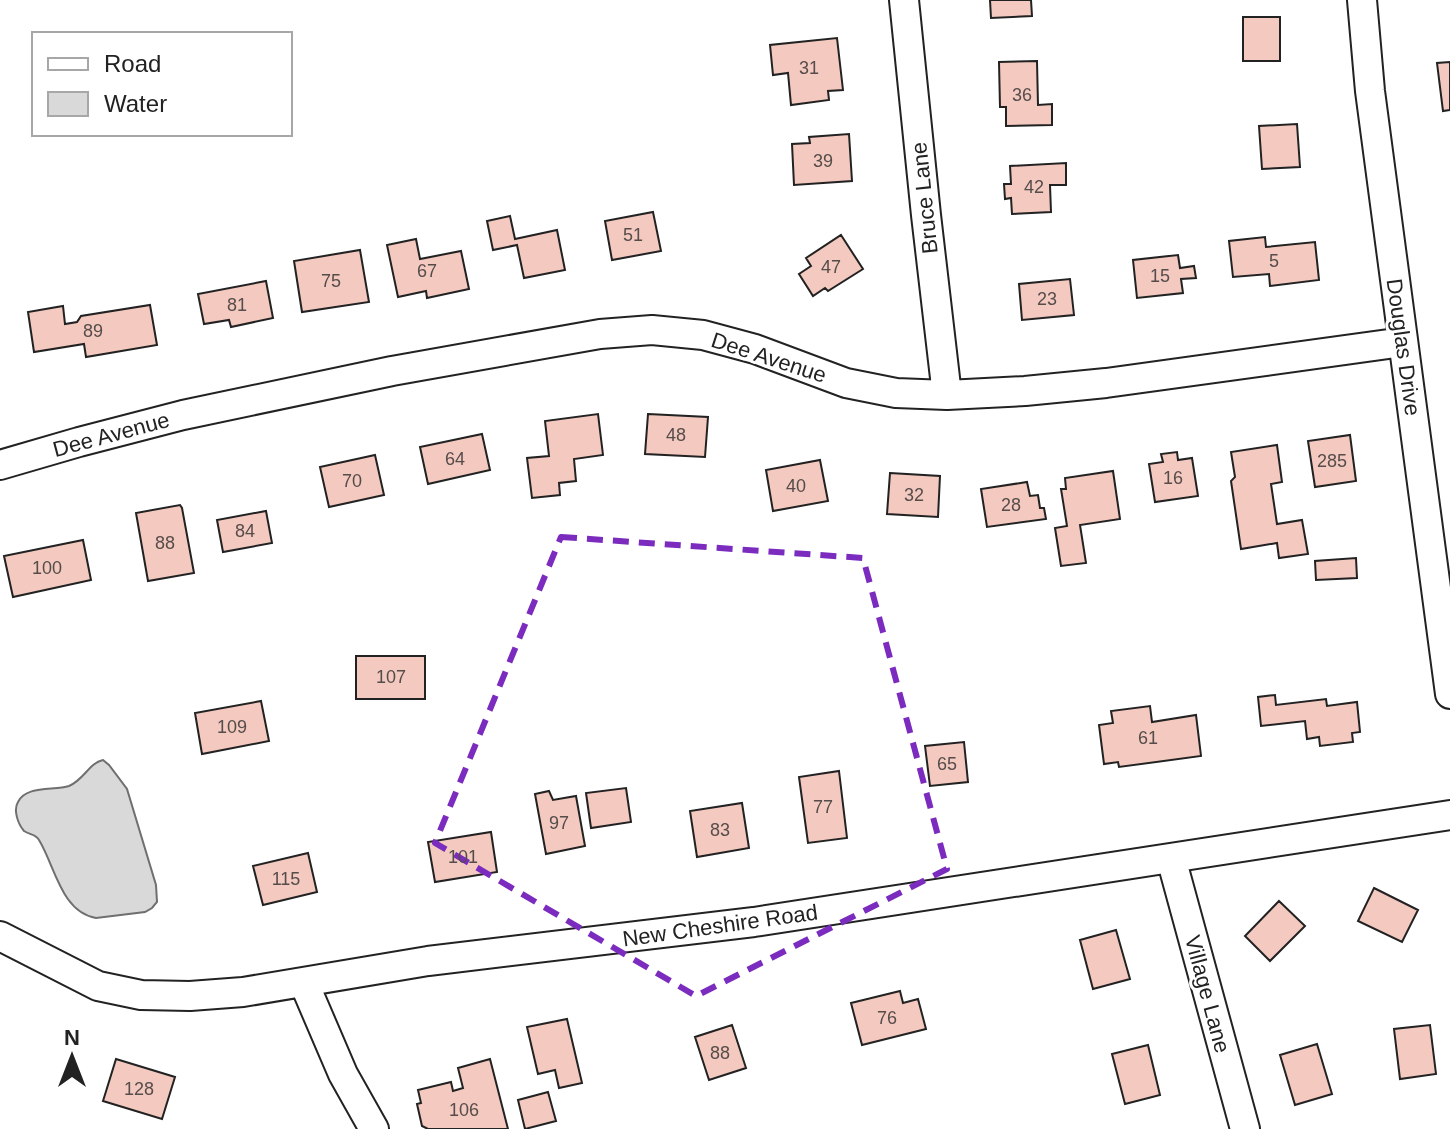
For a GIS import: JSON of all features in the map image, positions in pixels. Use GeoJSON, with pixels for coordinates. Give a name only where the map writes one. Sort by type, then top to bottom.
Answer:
{"type":"FeatureCollection","features":[{"type":"Feature","properties":{"kind":"street","name":"Bruce Lane"},"geometry":{"type":"LineString","coordinates":[[904,0],[947,395]]}},
{"type":"Feature","properties":{"kind":"street","name":"Douglas Drive"},"geometry":{"type":"LineString","coordinates":[[1362,0],[1370,91],[1450,694]]}},
{"type":"Feature","properties":{"kind":"street","name":"Dee Avenue"},"geometry":{"type":"LineString","coordinates":[[0,465],[183,415],[291,391],[600,334],[652,330],[703,335],[755,349],[846,383],[896,393],[947,395],[1106,383],[1403,342]]}},
{"type":"Feature","properties":{"kind":"street","name":"New Cheshire Road"},"geometry":{"type":"LineString","coordinates":[[0,936],[98,986],[141,995],[190,996],[243,992],[428,961],[754,922],[1450,815]]}},
{"type":"Feature","properties":{"kind":"street","name":"Village Lane"},"geometry":{"type":"LineString","coordinates":[[1171,858],[1245,1129]]}},
{"type":"Feature","properties":{"kind":"street"},"geometry":{"type":"LineString","coordinates":[[304,983],[343,1074],[374,1129]]}},
{"type":"Feature","properties":{"kind":"highlighted area"},"geometry":{"type":"Polygon","coordinates":[[[561,537],[863,558],[947,869],[696,996],[435,843],[561,537]]]}},
{"type":"Feature","properties":{"kind":"water"},"geometry":{"type":"Polygon","coordinates":[[[103,760],[127,789],[156,885],[157,902],[145,912],[96,918],[84,914],[67,898],[39,840],[24,831],[16,809],[27,793],[69,786],[103,760]]]}},
{"type":"Feature","properties":{"kind":"building"},"geometry":{"type":"Polygon","coordinates":[[[990,0],[1031,0],[1032,16],[991,18],[990,0]]]}},
{"type":"Feature","properties":{"kind":"building"},"geometry":{"type":"Polygon","coordinates":[[[1243,17],[1280,17],[1280,61],[1243,61],[1243,17]]]}},
{"type":"Feature","properties":{"kind":"building"},"geometry":{"type":"Polygon","coordinates":[[[837,38],[843,90],[828,91],[829,100],[791,105],[788,73],[773,75],[770,45],[837,38]]]}},
{"type":"Feature","properties":{"kind":"building"},"geometry":{"type":"Polygon","coordinates":[[[1037,61],[1038,105],[1052,104],[1052,125],[1006,126],[1006,107],[1000,107],[999,62],[1037,61]]]}},
{"type":"Feature","properties":{"kind":"building"},"geometry":{"type":"Polygon","coordinates":[[[1450,62],[1450,110],[1443,111],[1437,63],[1450,62]]]}},
{"type":"Feature","properties":{"kind":"building"},"geometry":{"type":"Polygon","coordinates":[[[1297,124],[1300,167],[1262,169],[1259,126],[1297,124]]]}},
{"type":"Feature","properties":{"kind":"building"},"geometry":{"type":"Polygon","coordinates":[[[849,134],[852,181],[794,185],[792,144],[810,143],[809,137],[849,134]]]}},
{"type":"Feature","properties":{"kind":"building"},"geometry":{"type":"Polygon","coordinates":[[[1066,163],[1066,185],[1050,185],[1051,212],[1012,214],[1011,198],[1005,199],[1004,184],[1011,184],[1010,166],[1066,163]]]}},
{"type":"Feature","properties":{"kind":"building"},"geometry":{"type":"Polygon","coordinates":[[[653,212],[661,251],[612,260],[605,221],[653,212]]]}},
{"type":"Feature","properties":{"kind":"building"},"geometry":{"type":"Polygon","coordinates":[[[510,216],[515,239],[557,230],[565,270],[524,278],[517,245],[493,250],[487,221],[510,216]]]}},
{"type":"Feature","properties":{"kind":"building"},"geometry":{"type":"Polygon","coordinates":[[[841,235],[863,269],[828,291],[825,288],[813,296],[799,274],[811,266],[806,258],[841,235]]]}},
{"type":"Feature","properties":{"kind":"building"},"geometry":{"type":"Polygon","coordinates":[[[1265,237],[1266,247],[1315,242],[1319,280],[1270,286],[1269,274],[1233,277],[1229,241],[1265,237]]]}},
{"type":"Feature","properties":{"kind":"building"},"geometry":{"type":"Polygon","coordinates":[[[416,239],[420,259],[461,251],[469,289],[427,298],[426,291],[398,297],[387,245],[416,239]]]}},
{"type":"Feature","properties":{"kind":"building"},"geometry":{"type":"Polygon","coordinates":[[[360,250],[369,302],[302,312],[294,261],[360,250]]]}},
{"type":"Feature","properties":{"kind":"building"},"geometry":{"type":"Polygon","coordinates":[[[1178,255],[1180,268],[1194,266],[1196,278],[1181,279],[1183,293],[1137,298],[1133,260],[1178,255]]]}},
{"type":"Feature","properties":{"kind":"building"},"geometry":{"type":"Polygon","coordinates":[[[1070,279],[1074,315],[1022,320],[1019,284],[1070,279]]]}},
{"type":"Feature","properties":{"kind":"building"},"geometry":{"type":"Polygon","coordinates":[[[266,281],[273,318],[231,327],[229,320],[204,324],[198,294],[266,281]]]}},
{"type":"Feature","properties":{"kind":"building"},"geometry":{"type":"Polygon","coordinates":[[[150,305],[157,345],[86,357],[84,344],[34,352],[28,312],[63,306],[65,324],[77,322],[81,316],[150,305]]]}},
{"type":"Feature","properties":{"kind":"building"},"geometry":{"type":"Polygon","coordinates":[[[598,414],[603,455],[574,459],[576,481],[559,483],[560,495],[532,498],[527,458],[549,456],[545,421],[598,414]]]}},
{"type":"Feature","properties":{"kind":"building"},"geometry":{"type":"Polygon","coordinates":[[[648,414],[708,417],[705,457],[645,454],[648,414]]]}},
{"type":"Feature","properties":{"kind":"building"},"geometry":{"type":"Polygon","coordinates":[[[482,434],[490,470],[428,484],[420,447],[482,434]]]}},
{"type":"Feature","properties":{"kind":"building"},"geometry":{"type":"Polygon","coordinates":[[[1350,435],[1356,481],[1315,487],[1308,441],[1350,435]]]}},
{"type":"Feature","properties":{"kind":"building"},"geometry":{"type":"Polygon","coordinates":[[[1277,445],[1282,482],[1271,484],[1277,524],[1302,520],[1308,554],[1279,558],[1277,543],[1241,549],[1231,481],[1235,477],[1231,452],[1277,445]]]}},
{"type":"Feature","properties":{"kind":"building"},"geometry":{"type":"Polygon","coordinates":[[[1177,452],[1178,460],[1192,458],[1198,496],[1155,502],[1149,464],[1163,462],[1161,454],[1177,452]]]}},
{"type":"Feature","properties":{"kind":"building"},"geometry":{"type":"Polygon","coordinates":[[[375,455],[384,495],[329,507],[320,467],[375,455]]]}},
{"type":"Feature","properties":{"kind":"building"},"geometry":{"type":"Polygon","coordinates":[[[820,460],[828,501],[773,511],[766,470],[820,460]]]}},
{"type":"Feature","properties":{"kind":"building"},"geometry":{"type":"Polygon","coordinates":[[[1113,471],[1120,519],[1080,525],[1086,563],[1061,566],[1055,528],[1067,526],[1061,489],[1066,489],[1065,478],[1113,471]]]}},
{"type":"Feature","properties":{"kind":"building"},"geometry":{"type":"Polygon","coordinates":[[[890,473],[940,476],[938,517],[887,514],[890,473]]]}},
{"type":"Feature","properties":{"kind":"building"},"geometry":{"type":"Polygon","coordinates":[[[1027,482],[1030,496],[1038,495],[1046,519],[987,527],[981,489],[1027,482]]]}},
{"type":"Feature","properties":{"kind":"building"},"geometry":{"type":"Polygon","coordinates":[[[180,505],[194,573],[148,581],[136,513],[180,505]]]}},
{"type":"Feature","properties":{"kind":"building"},"geometry":{"type":"Polygon","coordinates":[[[266,511],[272,543],[223,552],[217,520],[266,511]]]}},
{"type":"Feature","properties":{"kind":"building"},"geometry":{"type":"Polygon","coordinates":[[[83,540],[91,580],[13,597],[4,556],[83,540]]]}},
{"type":"Feature","properties":{"kind":"building"},"geometry":{"type":"Polygon","coordinates":[[[1356,558],[1357,578],[1316,580],[1315,561],[1356,558]]]}},
{"type":"Feature","properties":{"kind":"building"},"geometry":{"type":"Polygon","coordinates":[[[356,656],[425,656],[425,699],[356,699],[356,656]]]}},
{"type":"Feature","properties":{"kind":"building"},"geometry":{"type":"Polygon","coordinates":[[[1275,695],[1276,705],[1326,699],[1327,706],[1357,702],[1360,732],[1352,733],[1353,742],[1320,746],[1319,737],[1307,739],[1305,721],[1261,726],[1258,697],[1275,695]]]}},
{"type":"Feature","properties":{"kind":"building"},"geometry":{"type":"Polygon","coordinates":[[[261,701],[269,741],[202,754],[195,713],[261,701]]]}},
{"type":"Feature","properties":{"kind":"building"},"geometry":{"type":"Polygon","coordinates":[[[1150,706],[1152,722],[1196,715],[1201,756],[1119,767],[1118,762],[1104,764],[1099,725],[1113,723],[1111,711],[1150,706]]]}},
{"type":"Feature","properties":{"kind":"building"},"geometry":{"type":"Polygon","coordinates":[[[964,742],[968,782],[930,786],[925,746],[964,742]]]}},
{"type":"Feature","properties":{"kind":"building"},"geometry":{"type":"Polygon","coordinates":[[[839,771],[847,838],[808,843],[799,777],[839,771]]]}},
{"type":"Feature","properties":{"kind":"building"},"geometry":{"type":"Polygon","coordinates":[[[626,788],[631,822],[591,828],[586,793],[626,788]]]}},
{"type":"Feature","properties":{"kind":"building"},"geometry":{"type":"Polygon","coordinates":[[[549,791],[553,800],[576,796],[585,846],[546,854],[535,794],[549,791]]]}},
{"type":"Feature","properties":{"kind":"building"},"geometry":{"type":"Polygon","coordinates":[[[742,803],[749,848],[697,857],[690,811],[742,803]]]}},
{"type":"Feature","properties":{"kind":"building"},"geometry":{"type":"Polygon","coordinates":[[[491,832],[497,872],[435,882],[428,842],[491,832]]]}},
{"type":"Feature","properties":{"kind":"building"},"geometry":{"type":"Polygon","coordinates":[[[308,853],[317,892],[263,905],[253,866],[308,853]]]}},
{"type":"Feature","properties":{"kind":"building"},"geometry":{"type":"Polygon","coordinates":[[[1374,888],[1418,910],[1402,942],[1358,921],[1374,888]]]}},
{"type":"Feature","properties":{"kind":"building"},"geometry":{"type":"Polygon","coordinates":[[[1279,901],[1305,926],[1270,961],[1245,936],[1279,901]]]}},
{"type":"Feature","properties":{"kind":"building"},"geometry":{"type":"Polygon","coordinates":[[[1116,930],[1130,979],[1093,989],[1080,940],[1116,930]]]}},
{"type":"Feature","properties":{"kind":"building"},"geometry":{"type":"Polygon","coordinates":[[[900,991],[903,1003],[918,999],[926,1029],[862,1045],[851,1003],[900,991]]]}},
{"type":"Feature","properties":{"kind":"building"},"geometry":{"type":"Polygon","coordinates":[[[567,1019],[582,1083],[559,1088],[555,1070],[538,1074],[527,1027],[567,1019]]]}},
{"type":"Feature","properties":{"kind":"building"},"geometry":{"type":"Polygon","coordinates":[[[732,1025],[746,1068],[709,1080],[695,1037],[732,1025]]]}},
{"type":"Feature","properties":{"kind":"building"},"geometry":{"type":"Polygon","coordinates":[[[1430,1025],[1436,1074],[1400,1079],[1394,1029],[1430,1025]]]}},
{"type":"Feature","properties":{"kind":"building"},"geometry":{"type":"Polygon","coordinates":[[[1317,1044],[1332,1094],[1295,1105],[1280,1055],[1317,1044]]]}},
{"type":"Feature","properties":{"kind":"building"},"geometry":{"type":"Polygon","coordinates":[[[1148,1045],[1160,1095],[1125,1104],[1112,1054],[1148,1045]]]}},
{"type":"Feature","properties":{"kind":"building"},"geometry":{"type":"Polygon","coordinates":[[[116,1059],[175,1077],[162,1119],[103,1101],[116,1059]]]}},
{"type":"Feature","properties":{"kind":"building"},"geometry":{"type":"Polygon","coordinates":[[[490,1059],[508,1129],[428,1129],[422,1126],[417,1104],[421,1103],[418,1090],[451,1082],[453,1091],[463,1088],[458,1068],[490,1059]]]}},
{"type":"Feature","properties":{"kind":"building"},"geometry":{"type":"Polygon","coordinates":[[[548,1092],[556,1121],[525,1129],[518,1100],[548,1092]]]}}]}
